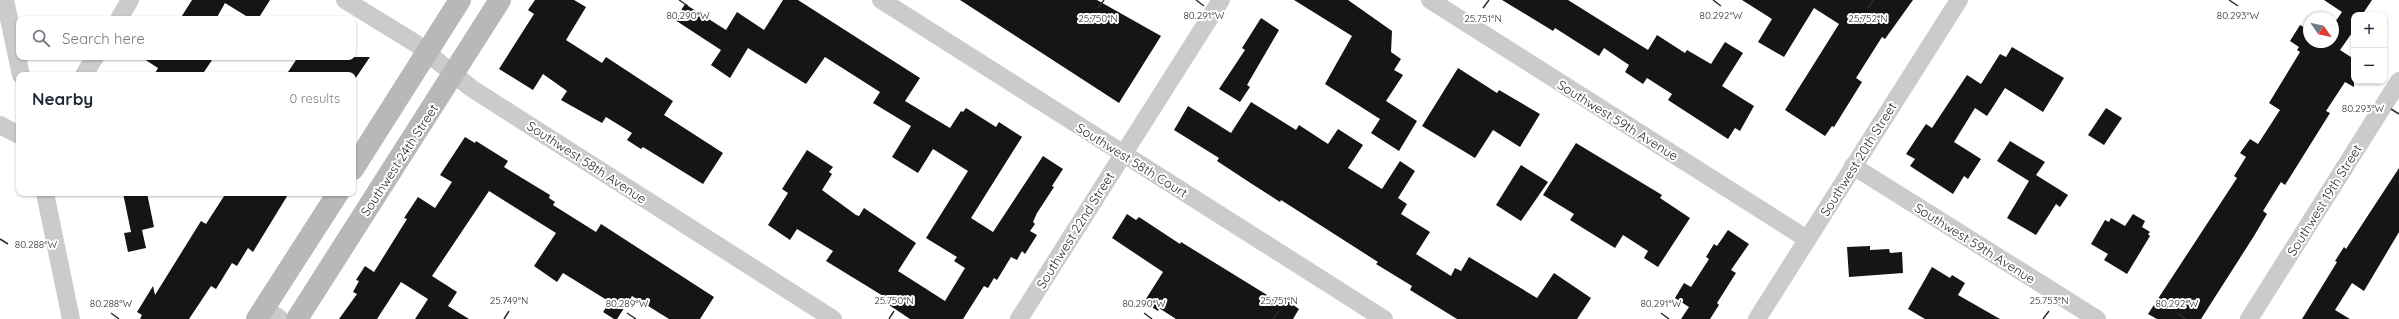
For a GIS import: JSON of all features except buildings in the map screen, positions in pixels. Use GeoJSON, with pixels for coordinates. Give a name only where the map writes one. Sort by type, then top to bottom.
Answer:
{"type":"FeatureCollection","features":[{"type":"Feature","properties":{"kind":"main road"},"geometry":{"type":"LineString","coordinates":[[356,164],[460,0]]}},
{"type":"Feature","properties":{"kind":"main road","name":"Southwest 24th Street"},"geometry":{"type":"LineString","coordinates":[[297,319],[500,0]]}},
{"type":"Feature","properties":{"kind":"main road"},"geometry":{"type":"LineString","coordinates":[[267,315],[336,196]]}},
{"type":"Feature","properties":{"kind":"street"},"geometry":{"type":"LineString","coordinates":[[5,0],[16,55]]}},
{"type":"Feature","properties":{"kind":"street"},"geometry":{"type":"LineString","coordinates":[[121,16],[130,0]]}},
{"type":"Feature","properties":{"kind":"street","name":"Southwest 58th Avenue"},"geometry":{"type":"LineString","coordinates":[[345,0],[428,52],[471,88],[833,319]]}},
{"type":"Feature","properties":{"kind":"street","name":"Southwest 58th Court"},"geometry":{"type":"LineString","coordinates":[[881,0],[1384,319]]}},
{"type":"Feature","properties":{"kind":"street","name":"Southwest 22nd Street"},"geometry":{"type":"LineString","coordinates":[[1019,319],[1221,0]]}},
{"type":"Feature","properties":{"kind":"street","name":"Southwest 59th Avenue"},"geometry":{"type":"LineString","coordinates":[[1430,0],[1807,240]]}},
{"type":"Feature","properties":{"kind":"street","name":"Southwest 20th Street"},"geometry":{"type":"LineString","coordinates":[[1757,319],[1960,0]]}},
{"type":"Feature","properties":{"kind":"street"},"geometry":{"type":"LineString","coordinates":[[17,60],[19,72]]}},
{"type":"Feature","properties":{"kind":"street"},"geometry":{"type":"LineString","coordinates":[[86,72],[94,60]]}},
{"type":"Feature","properties":{"kind":"street","name":"Southwest 19th Street"},"geometry":{"type":"LineString","coordinates":[[2249,319],[2399,80]]}},
{"type":"Feature","properties":{"kind":"street"},"geometry":{"type":"LineString","coordinates":[[0,125],[16,133]]}},
{"type":"Feature","properties":{"kind":"street","name":"Southwest 59th Avenue"},"geometry":{"type":"LineString","coordinates":[[1853,166],[2097,319]]}},
{"type":"Feature","properties":{"kind":"street"},"geometry":{"type":"LineString","coordinates":[[46,196],[71,319]]}}]}
